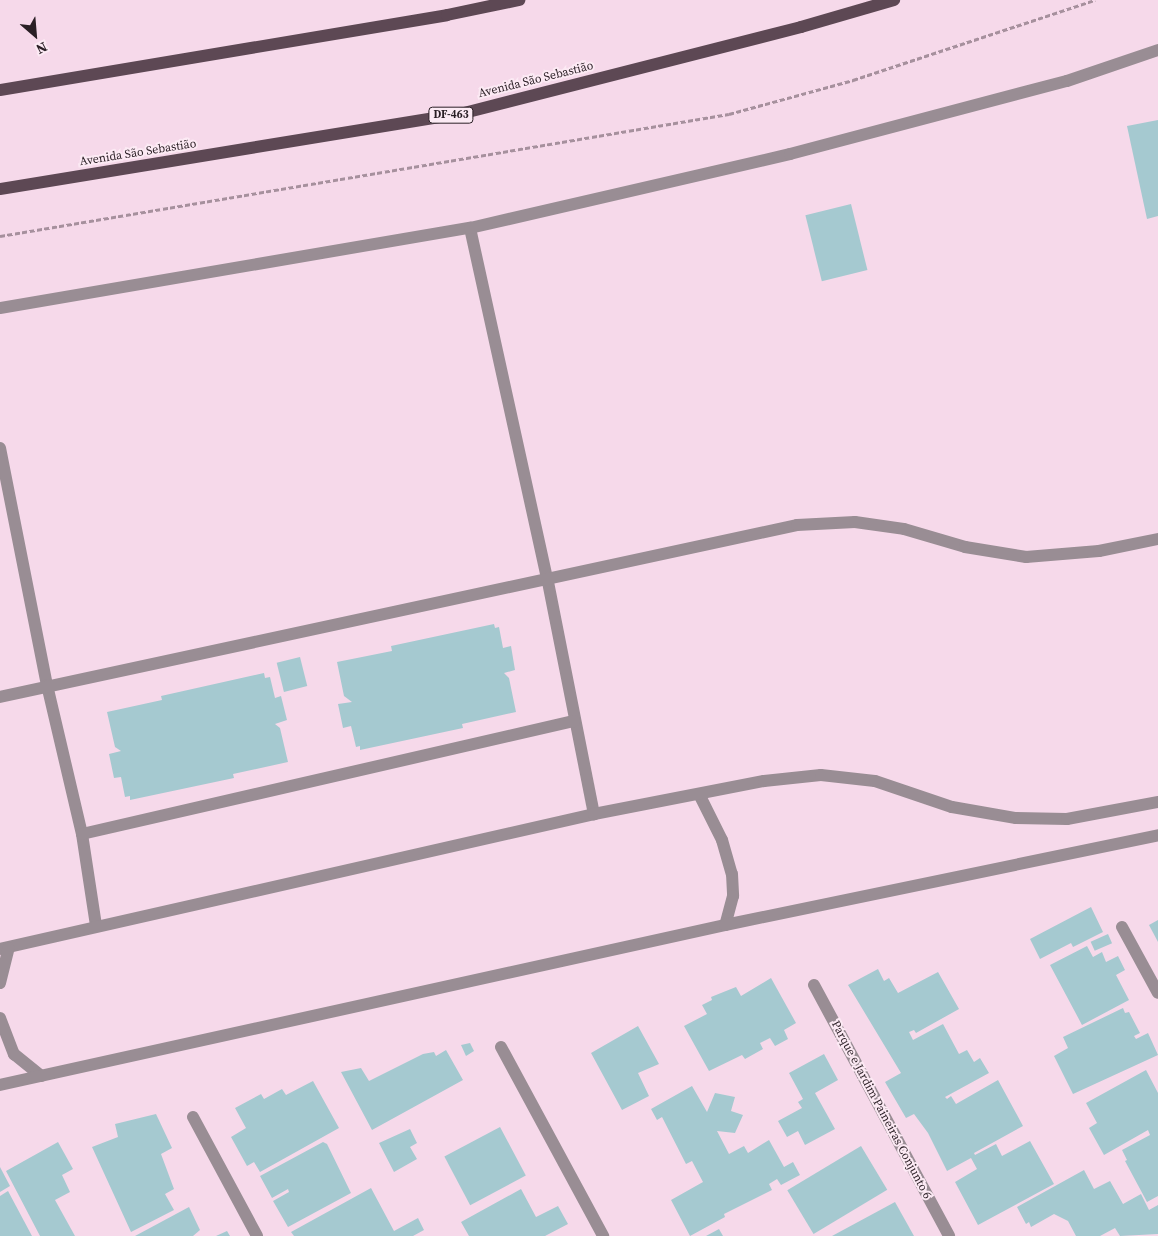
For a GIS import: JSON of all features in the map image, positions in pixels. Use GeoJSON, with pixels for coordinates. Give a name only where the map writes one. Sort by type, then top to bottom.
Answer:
{"type":"FeatureCollection","features":[{"type":"Feature","properties":{"kind":"main road"},"geometry":{"type":"LineString","coordinates":[[0,90],[447,15],[519,0]]}},
{"type":"Feature","properties":{"kind":"main road","name":"Avenida São Sebastião"},"geometry":{"type":"LineString","coordinates":[[0,189],[464,113],[801,27],[894,0]]}},
{"type":"Feature","properties":{"kind":"street"},"geometry":{"type":"LineString","coordinates":[[0,308],[470,228],[800,151],[1067,81],[1158,50]]}},
{"type":"Feature","properties":{"kind":"street"},"geometry":{"type":"LineString","coordinates":[[470,228],[547,577],[574,721],[594,814]]}},
{"type":"Feature","properties":{"kind":"street"},"geometry":{"type":"LineString","coordinates":[[0,448],[47,685],[82,834],[96,926]]}},
{"type":"Feature","properties":{"kind":"street"},"geometry":{"type":"LineString","coordinates":[[0,697],[47,685],[547,577],[807,524],[856,522],[904,529],[965,547],[1026,557],[1099,551],[1158,539]]}},
{"type":"Feature","properties":{"kind":"street"},"geometry":{"type":"LineString","coordinates":[[82,834],[574,721]]}},
{"type":"Feature","properties":{"kind":"street"},"geometry":{"type":"LineString","coordinates":[[0,983],[4,948],[594,814],[700,796],[764,781],[821,775],[875,781],[952,807],[1016,818],[1067,818],[1158,802]]}},
{"type":"Feature","properties":{"kind":"street"},"geometry":{"type":"LineString","coordinates":[[700,796],[722,840],[732,874],[734,896],[725,925]]}},
{"type":"Feature","properties":{"kind":"street"},"geometry":{"type":"LineString","coordinates":[[0,1085],[725,925],[1158,835]]}},
{"type":"Feature","properties":{"kind":"street"},"geometry":{"type":"LineString","coordinates":[[1122,927],[1158,993]]}},
{"type":"Feature","properties":{"kind":"street","name":"Parque e Jardim Paineiras Conjunto 6"},"geometry":{"type":"LineString","coordinates":[[814,985],[949,1236]]}},
{"type":"Feature","properties":{"kind":"street"},"geometry":{"type":"LineString","coordinates":[[0,1018],[14,1054],[42,1076]]}},
{"type":"Feature","properties":{"kind":"street"},"geometry":{"type":"LineString","coordinates":[[501,1047],[603,1236]]}},
{"type":"Feature","properties":{"kind":"street"},"geometry":{"type":"LineString","coordinates":[[193,1117],[257,1236]]}},
{"type":"Feature","properties":{"kind":"path"},"geometry":{"type":"LineString","coordinates":[[0,236],[729,114],[853,80],[1095,0]]}},
{"type":"Feature","properties":{"kind":"building"},"geometry":{"type":"Polygon","coordinates":[[[1158,120],[1158,216],[1147,219],[1127,126],[1158,120]]]}},
{"type":"Feature","properties":{"kind":"building"},"geometry":{"type":"Polygon","coordinates":[[[851,204],[867,270],[822,281],[805,215],[851,204]]]}},
{"type":"Feature","properties":{"kind":"building"},"geometry":{"type":"Polygon","coordinates":[[[494,624],[495,628],[499,627],[503,648],[511,646],[515,670],[504,673],[509,678],[516,712],[462,724],[463,728],[360,750],[360,746],[356,747],[351,726],[343,728],[338,704],[352,702],[344,696],[337,662],[392,651],[391,646],[494,624]]]}},
{"type":"Feature","properties":{"kind":"building"},"geometry":{"type":"Polygon","coordinates":[[[300,657],[307,686],[284,692],[277,663],[300,657]]]}},
{"type":"Feature","properties":{"kind":"building"},"geometry":{"type":"Polygon","coordinates":[[[264,673],[265,678],[270,677],[275,698],[281,696],[287,720],[275,724],[280,728],[288,762],[233,774],[234,778],[130,800],[130,796],[125,797],[121,777],[114,778],[109,754],[121,751],[115,747],[107,712],[162,700],[161,696],[264,673]]]}},
{"type":"Feature","properties":{"kind":"building"},"geometry":{"type":"Polygon","coordinates":[[[1091,907],[1103,932],[1073,947],[1071,943],[1040,959],[1030,939],[1091,907]]]}},
{"type":"Feature","properties":{"kind":"building"},"geometry":{"type":"Polygon","coordinates":[[[1158,920],[1158,942],[1149,925],[1158,920]]]}},
{"type":"Feature","properties":{"kind":"building"},"geometry":{"type":"Polygon","coordinates":[[[1108,934],[1112,943],[1095,951],[1091,942],[1108,934]]]}},
{"type":"Feature","properties":{"kind":"building"},"geometry":{"type":"Polygon","coordinates":[[[1087,946],[1093,957],[1102,952],[1106,962],[1118,956],[1125,970],[1116,975],[1129,1000],[1082,1025],[1050,965],[1087,946]]]}},
{"type":"Feature","properties":{"kind":"building"},"geometry":{"type":"Polygon","coordinates":[[[878,969],[884,981],[889,978],[898,993],[938,972],[959,1009],[916,1033],[914,1030],[909,1032],[913,1040],[943,1024],[959,1054],[967,1050],[974,1062],[980,1058],[989,1073],[945,1097],[947,1099],[951,1096],[956,1104],[998,1080],[1023,1126],[974,1153],[975,1155],[996,1144],[1002,1156],[1030,1141],[1054,1184],[978,1225],[955,1182],[977,1169],[971,1158],[947,1171],[928,1133],[914,1114],[906,1118],[885,1082],[901,1073],[848,985],[878,969]]]}},
{"type":"Feature","properties":{"kind":"building"},"geometry":{"type":"Polygon","coordinates":[[[771,978],[796,1023],[784,1030],[788,1039],[775,1046],[770,1038],[760,1043],[763,1049],[745,1059],[742,1055],[709,1071],[684,1026],[707,1014],[702,1005],[712,1000],[711,997],[736,987],[741,996],[771,978]]]}},
{"type":"Feature","properties":{"kind":"building"},"geometry":{"type":"Polygon","coordinates":[[[1123,1008],[1125,1013],[1129,1012],[1140,1033],[1134,1036],[1136,1039],[1148,1033],[1158,1055],[1073,1094],[1054,1056],[1068,1048],[1063,1037],[1123,1008]]]}},
{"type":"Feature","properties":{"kind":"building"},"geometry":{"type":"Polygon","coordinates":[[[638,1026],[659,1064],[638,1073],[649,1096],[622,1110],[591,1053],[638,1026]]]}},
{"type":"Feature","properties":{"kind":"building"},"geometry":{"type":"Polygon","coordinates":[[[470,1043],[474,1051],[466,1056],[461,1045],[470,1043]]]}},
{"type":"Feature","properties":{"kind":"building"},"geometry":{"type":"Polygon","coordinates":[[[446,1050],[463,1080],[372,1130],[341,1072],[361,1068],[369,1081],[423,1054],[434,1052],[436,1056],[446,1050]]]}},
{"type":"Feature","properties":{"kind":"building"},"geometry":{"type":"Polygon","coordinates":[[[824,1054],[838,1080],[815,1093],[835,1129],[805,1145],[798,1131],[787,1137],[778,1121],[802,1108],[798,1102],[803,1099],[789,1073],[824,1054]]]}},
{"type":"Feature","properties":{"kind":"building"},"geometry":{"type":"Polygon","coordinates":[[[1146,1070],[1158,1093],[1158,1196],[1147,1202],[1125,1161],[1127,1160],[1122,1150],[1150,1135],[1148,1130],[1104,1155],[1089,1128],[1097,1123],[1086,1103],[1146,1070]]]}},
{"type":"Feature","properties":{"kind":"building"},"geometry":{"type":"Polygon","coordinates":[[[313,1081],[339,1128],[260,1172],[254,1162],[247,1166],[231,1137],[246,1128],[235,1108],[261,1094],[264,1099],[282,1089],[286,1095],[313,1081]]]}},
{"type":"Feature","properties":{"kind":"building"},"geometry":{"type":"Polygon","coordinates":[[[692,1086],[707,1112],[715,1093],[735,1097],[731,1111],[743,1115],[735,1133],[717,1131],[729,1154],[744,1146],[748,1153],[769,1140],[784,1167],[793,1162],[800,1175],[781,1185],[777,1179],[769,1184],[772,1190],[724,1214],[725,1217],[690,1236],[671,1200],[703,1182],[692,1161],[686,1164],[662,1117],[657,1120],[651,1109],[692,1086]]]}},
{"type":"Feature","properties":{"kind":"building"},"geometry":{"type":"Polygon","coordinates":[[[156,1114],[172,1148],[161,1154],[174,1189],[165,1194],[174,1210],[131,1232],[92,1147],[118,1137],[115,1124],[156,1114]]]}},
{"type":"Feature","properties":{"kind":"building"},"geometry":{"type":"Polygon","coordinates":[[[500,1127],[526,1176],[470,1205],[444,1157],[500,1127]]]}},
{"type":"Feature","properties":{"kind":"building"},"geometry":{"type":"Polygon","coordinates":[[[410,1129],[417,1143],[410,1147],[417,1159],[394,1172],[379,1143],[410,1129]]]}},
{"type":"Feature","properties":{"kind":"building"},"geometry":{"type":"Polygon","coordinates":[[[58,1142],[73,1169],[62,1175],[70,1192],[55,1200],[75,1236],[40,1236],[6,1171],[58,1142]]]}},
{"type":"Feature","properties":{"kind":"building"},"geometry":{"type":"Polygon","coordinates":[[[323,1142],[327,1144],[351,1193],[288,1227],[273,1201],[289,1192],[288,1189],[272,1198],[260,1176],[323,1142]]]}},
{"type":"Feature","properties":{"kind":"building"},"geometry":{"type":"Polygon","coordinates":[[[861,1146],[887,1190],[814,1234],[787,1190],[861,1146]]]}},
{"type":"Feature","properties":{"kind":"building"},"geometry":{"type":"Polygon","coordinates":[[[0,1167],[10,1186],[0,1192],[0,1167]]]}},
{"type":"Feature","properties":{"kind":"building"},"geometry":{"type":"Polygon","coordinates":[[[1084,1170],[1094,1189],[1110,1181],[1123,1204],[1141,1194],[1149,1210],[1158,1205],[1158,1234],[1120,1236],[1115,1228],[1100,1236],[1076,1236],[1068,1221],[1054,1214],[1031,1227],[1029,1222],[1026,1224],[1017,1207],[1084,1170]]]}},
{"type":"Feature","properties":{"kind":"building"},"geometry":{"type":"Polygon","coordinates":[[[371,1188],[394,1231],[418,1218],[424,1230],[413,1236],[294,1236],[291,1232],[371,1188]]]}},
{"type":"Feature","properties":{"kind":"building"},"geometry":{"type":"Polygon","coordinates":[[[521,1189],[536,1217],[558,1206],[568,1224],[545,1236],[469,1236],[461,1222],[521,1189]]]}},
{"type":"Feature","properties":{"kind":"building"},"geometry":{"type":"Polygon","coordinates":[[[8,1191],[32,1236],[0,1236],[0,1196],[8,1191]]]}},
{"type":"Feature","properties":{"kind":"building"},"geometry":{"type":"Polygon","coordinates":[[[895,1202],[914,1236],[832,1236],[895,1202]]]}},
{"type":"Feature","properties":{"kind":"building"},"geometry":{"type":"Polygon","coordinates":[[[189,1207],[200,1230],[193,1236],[135,1236],[189,1207]]]}},
{"type":"Feature","properties":{"kind":"building"},"geometry":{"type":"Polygon","coordinates":[[[719,1229],[723,1236],[706,1236],[719,1229]]]}},
{"type":"Feature","properties":{"kind":"building"},"geometry":{"type":"Polygon","coordinates":[[[227,1231],[230,1236],[216,1236],[227,1231]]]}}]}
